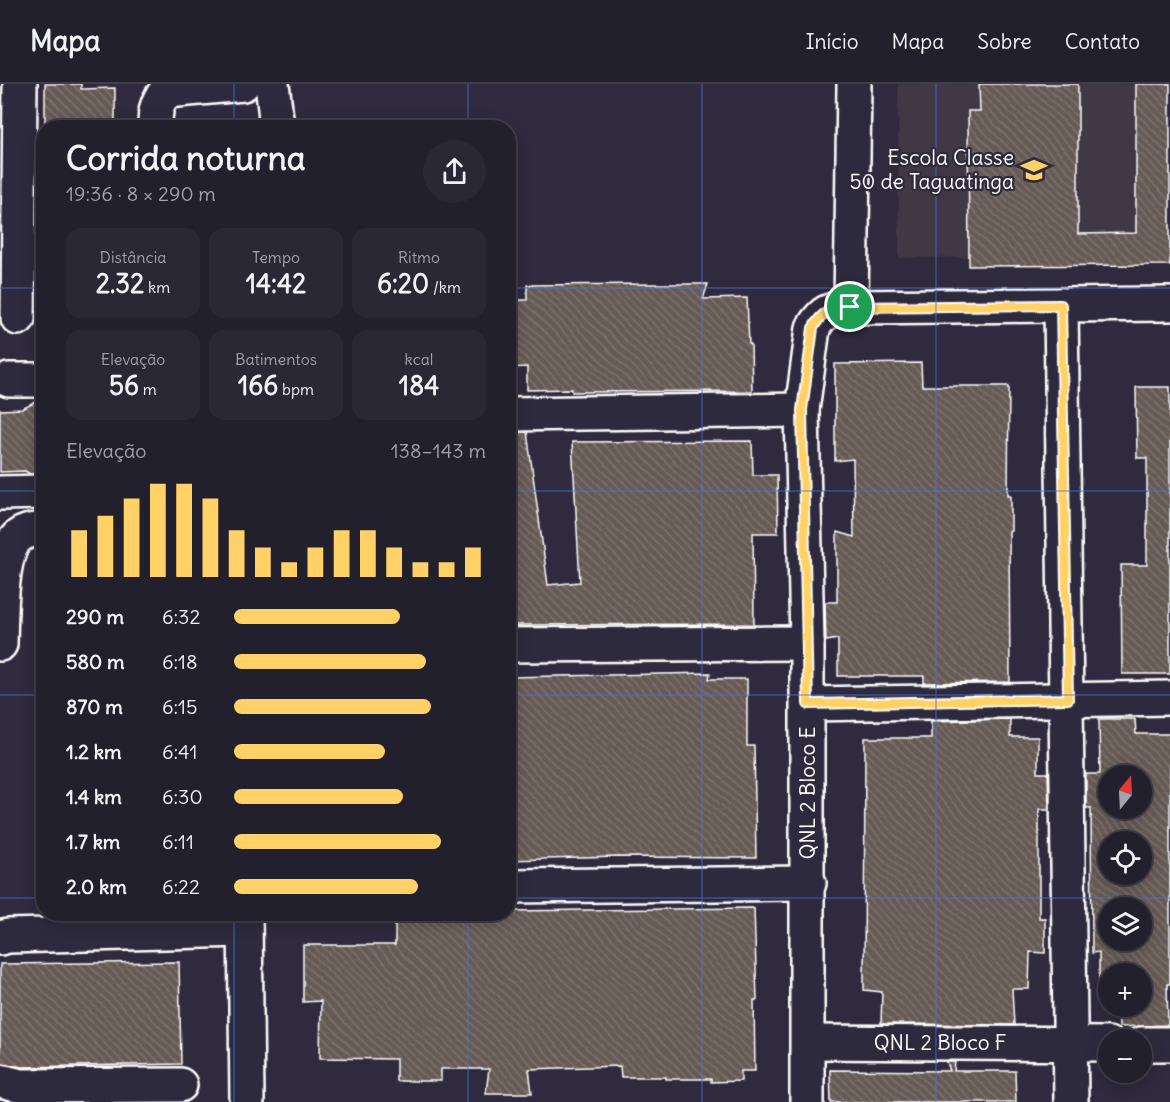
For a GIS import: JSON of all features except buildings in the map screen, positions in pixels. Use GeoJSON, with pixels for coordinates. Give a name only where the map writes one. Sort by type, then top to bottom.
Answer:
{"type":"FeatureCollection","features":[{"type":"Feature","properties":{"kind":"street"},"geometry":{"type":"LineString","coordinates":[[20,84],[21,318]]}},
{"type":"Feature","properties":{"kind":"street"},"geometry":{"type":"LineString","coordinates":[[156,120],[159,98],[166,91],[243,84]]}},
{"type":"Feature","properties":{"kind":"street"},"geometry":{"type":"LineString","coordinates":[[272,84],[275,120]]}},
{"type":"Feature","properties":{"kind":"street"},"geometry":{"type":"LineString","coordinates":[[854,84],[839,308],[1170,304]]}},
{"type":"Feature","properties":{"kind":"street"},"geometry":{"type":"LineString","coordinates":[[1061,305],[1068,699],[1071,1102]]}},
{"type":"Feature","properties":{"kind":"street","name":"QNL 2 Bloco E"},"geometry":{"type":"LineString","coordinates":[[807,1102],[809,1042],[808,704],[802,410],[813,328],[819,318],[839,308]]}},
{"type":"Feature","properties":{"kind":"street"},"geometry":{"type":"LineString","coordinates":[[9,380],[36,380]]}},
{"type":"Feature","properties":{"kind":"street"},"geometry":{"type":"LineString","coordinates":[[516,414],[802,410]]}},
{"type":"Feature","properties":{"kind":"street"},"geometry":{"type":"LineString","coordinates":[[0,493],[36,492]]}},
{"type":"Feature","properties":{"kind":"street"},"geometry":{"type":"LineString","coordinates":[[0,644],[1,596],[8,555],[15,539],[28,530],[36,530]]}},
{"type":"Feature","properties":{"kind":"street"},"geometry":{"type":"LineString","coordinates":[[516,645],[807,643]]}},
{"type":"Feature","properties":{"kind":"street"},"geometry":{"type":"LineString","coordinates":[[808,704],[1170,698]]}},
{"type":"Feature","properties":{"kind":"street"},"geometry":{"type":"LineString","coordinates":[[516,886],[809,883]]}},
{"type":"Feature","properties":{"kind":"street"},"geometry":{"type":"LineString","coordinates":[[0,938],[245,922],[247,1102]]}},
{"type":"Feature","properties":{"kind":"street","name":"QNL 2 Bloco F"},"geometry":{"type":"LineString","coordinates":[[809,1042],[1098,1044]]}},
{"type":"Feature","properties":{"kind":"street"},"geometry":{"type":"LineString","coordinates":[[1152,1044],[1170,1044]]}},
{"type":"Feature","properties":{"kind":"street"},"geometry":{"type":"LineString","coordinates":[[0,1081],[21,1086],[180,1085]]}},
{"type":"Feature","properties":{"kind":"shaded area","name":"Escola Classe 50 de Taguatinga"},"geometry":{"type":"Polygon","coordinates":[[[898,84],[1170,84],[1170,256],[899,258],[898,84]]]}},
{"type":"Feature","properties":{"kind":"place","name":"Escola Classe 50 de Taguatinga"},"geometry":{"type":"Point","coordinates":[1034,170]}},
{"type":"Feature","properties":{"kind":"route"},"geometry":{"type":"LineString","coordinates":[[1061,305],[1068,699],[808,704],[802,410],[813,328],[828,310],[850,307],[1061,305]]}}]}
